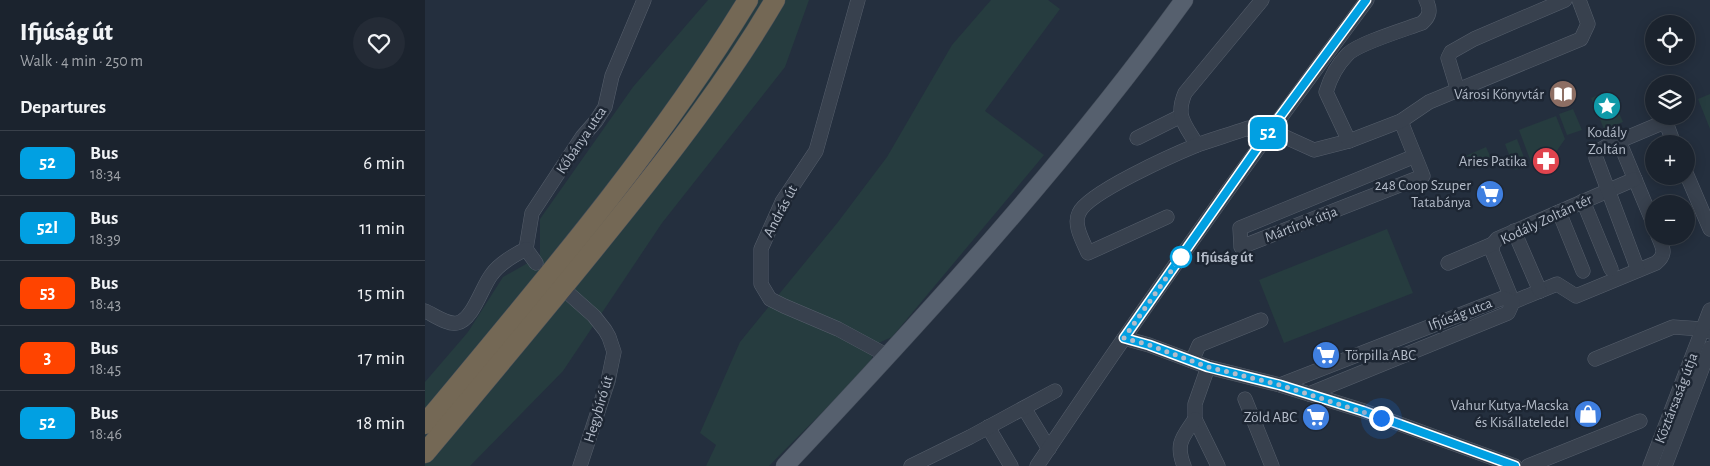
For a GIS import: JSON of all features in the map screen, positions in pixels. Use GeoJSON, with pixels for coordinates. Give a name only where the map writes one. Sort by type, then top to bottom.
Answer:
{"type":"FeatureCollection","features":[{"type":"Feature","properties":{"kind":"highway"},"geometry":{"type":"LineString","coordinates":[[425,424],[539,287],[627,177],[702,73],[749,0]]}},
{"type":"Feature","properties":{"kind":"highway"},"geometry":{"type":"LineString","coordinates":[[425,453],[551,303],[648,182],[728,74],[775,0]]}},
{"type":"Feature","properties":{"kind":"main road"},"geometry":{"type":"LineString","coordinates":[[785,466],[989,244],[1152,44],[1184,0]]}},
{"type":"Feature","properties":{"kind":"street","name":"Kőbánya utca"},"geometry":{"type":"LineString","coordinates":[[526,249],[532,213],[582,137],[605,107],[612,76],[644,0]]}},
{"type":"Feature","properties":{"kind":"street","name":"András út"},"geometry":{"type":"LineString","coordinates":[[858,0],[816,151],[782,202],[761,249],[761,284],[770,299],[838,329],[888,356]]}},
{"type":"Feature","properties":{"kind":"street"},"geometry":{"type":"LineString","coordinates":[[1197,145],[1181,116],[1180,105],[1185,93],[1262,0]]}},
{"type":"Feature","properties":{"kind":"street"},"geometry":{"type":"LineString","coordinates":[[1037,466],[1124,338],[1267,135],[1367,0]]}},
{"type":"Feature","properties":{"kind":"street"},"geometry":{"type":"LineString","coordinates":[[1349,141],[1327,92],[1329,83],[1348,53],[1422,23],[1428,18],[1430,9],[1427,0]]}},
{"type":"Feature","properties":{"kind":"street"},"geometry":{"type":"LineString","coordinates":[[1459,91],[1448,58],[1451,52],[1474,39],[1565,0]]}},
{"type":"Feature","properties":{"kind":"street"},"geometry":{"type":"LineString","coordinates":[[1167,218],[1088,253],[1077,227],[1079,213],[1088,202],[1109,186],[1197,145],[1248,128],[1314,150],[1349,141],[1401,121],[1429,102],[1459,91],[1581,38],[1589,24],[1579,0]]}},
{"type":"Feature","properties":{"kind":"street"},"geometry":{"type":"LineString","coordinates":[[1137,138],[1181,116]]}},
{"type":"Feature","properties":{"kind":"street","name":"Mártírok útja"},"geometry":{"type":"LineString","coordinates":[[1401,121],[1415,156],[1423,176],[1241,247],[1240,228],[1415,156]]}},
{"type":"Feature","properties":{"kind":"street"},"geometry":{"type":"LineString","coordinates":[[1638,270],[1596,158],[1599,151],[1661,122],[1668,128],[1671,135]]}},
{"type":"Feature","properties":{"kind":"street"},"geometry":{"type":"LineString","coordinates":[[1619,141],[1645,203]]}},
{"type":"Feature","properties":{"kind":"street","name":"Kodály Zoltán tér"},"geometry":{"type":"LineString","coordinates":[[1513,302],[1492,251],[1493,244],[1497,239],[1635,179]]}},
{"type":"Feature","properties":{"kind":"street"},"geometry":{"type":"LineString","coordinates":[[1691,185],[1710,229]]}},
{"type":"Feature","properties":{"kind":"street"},"geometry":{"type":"LineString","coordinates":[[1583,201],[1611,269]]}},
{"type":"Feature","properties":{"kind":"street"},"geometry":{"type":"LineString","coordinates":[[1559,212],[1583,271]]}},
{"type":"Feature","properties":{"kind":"street"},"geometry":{"type":"LineString","coordinates":[[1514,231],[1540,292]]}},
{"type":"Feature","properties":{"kind":"street"},"geometry":{"type":"LineString","coordinates":[[1448,263],[1493,244]]}},
{"type":"Feature","properties":{"kind":"street"},"geometry":{"type":"LineString","coordinates":[[1513,302],[1557,284],[1576,296],[1656,263],[1662,258],[1661,245]]}},
{"type":"Feature","properties":{"kind":"street"},"geometry":{"type":"LineString","coordinates":[[425,311],[457,324],[464,320],[474,308],[492,273],[511,257],[526,249],[536,263]]}},
{"type":"Feature","properties":{"kind":"street","name":"Hegybíró út"},"geometry":{"type":"LineString","coordinates":[[567,292],[594,316],[605,330],[614,352],[608,381],[580,466]]}},
{"type":"Feature","properties":{"kind":"street","name":"Ifjúság utca"},"geometry":{"type":"LineString","coordinates":[[1280,385],[1503,298],[1513,302],[1508,313],[1309,394]]}},
{"type":"Feature","properties":{"kind":"street","name":"Köztársaság útja"},"geometry":{"type":"LineString","coordinates":[[1650,466],[1706,331],[1710,310]]}},
{"type":"Feature","properties":{"kind":"street"},"geometry":{"type":"LineString","coordinates":[[1192,361],[1199,345],[1261,320]]}},
{"type":"Feature","properties":{"kind":"street","name":"Köztársaság útja"},"geometry":{"type":"LineString","coordinates":[[1595,359],[1673,327],[1706,331]]}},
{"type":"Feature","properties":{"kind":"street"},"geometry":{"type":"LineString","coordinates":[[1124,338],[1149,345],[1208,367],[1280,385],[1363,411],[1515,466]]}},
{"type":"Feature","properties":{"kind":"street","name":"Köztársaság útja"},"geometry":{"type":"LineString","coordinates":[[1665,466],[1710,348]]}},
{"type":"Feature","properties":{"kind":"street"},"geometry":{"type":"LineString","coordinates":[[1208,367],[1195,404],[1195,419],[1218,466]]}},
{"type":"Feature","properties":{"kind":"street"},"geometry":{"type":"LineString","coordinates":[[911,466],[1055,391]]}},
{"type":"Feature","properties":{"kind":"street"},"geometry":{"type":"LineString","coordinates":[[1245,399],[1272,466]]}},
{"type":"Feature","properties":{"kind":"street"},"geometry":{"type":"LineString","coordinates":[[1023,408],[1049,449]]}},
{"type":"Feature","properties":{"kind":"street"},"geometry":{"type":"LineString","coordinates":[[1184,466],[1179,454],[1181,441],[1195,419]]}},
{"type":"Feature","properties":{"kind":"street"},"geometry":{"type":"LineString","coordinates":[[1528,466],[1640,421]]}},
{"type":"Feature","properties":{"kind":"street"},"geometry":{"type":"LineString","coordinates":[[989,427],[1011,466]]}},
{"type":"Feature","properties":{"kind":"green space"},"geometry":{"type":"Polygon","coordinates":[[[708,0],[809,0],[785,67],[662,223],[563,371],[470,466],[425,466],[425,382],[468,332],[503,277],[540,256],[540,219],[633,87],[708,0]]]}},
{"type":"Feature","properties":{"kind":"green space"},"geometry":{"type":"Polygon","coordinates":[[[991,0],[1048,0],[1060,9],[985,111],[1044,155],[892,337],[876,344],[870,364],[769,466],[706,466],[716,445],[700,433],[740,342],[838,222],[887,157],[952,45],[991,0]]]}},
{"type":"Feature","properties":{"kind":"green space"},"geometry":{"type":"Polygon","coordinates":[[[1611,90],[1606,96],[1605,104],[1610,111],[1619,113],[1623,122],[1604,129],[1591,98],[1611,90]]]}},
{"type":"Feature","properties":{"kind":"green space"},"geometry":{"type":"Polygon","coordinates":[[[1710,94],[1710,129],[1698,99],[1710,94]]]}},
{"type":"Feature","properties":{"kind":"green space"},"geometry":{"type":"Polygon","coordinates":[[[1573,109],[1582,130],[1567,135],[1559,114],[1573,109]]]}},
{"type":"Feature","properties":{"kind":"green space"},"geometry":{"type":"Polygon","coordinates":[[[1556,116],[1565,139],[1556,152],[1531,162],[1519,130],[1556,116]]]}},
{"type":"Feature","properties":{"kind":"green space"},"geometry":{"type":"Polygon","coordinates":[[[1517,139],[1527,165],[1515,170],[1505,144],[1517,139]]]}},
{"type":"Feature","properties":{"kind":"green space"},"geometry":{"type":"Polygon","coordinates":[[[1486,147],[1491,158],[1466,168],[1461,158],[1486,147]]]}},
{"type":"Feature","properties":{"kind":"green space"},"geometry":{"type":"Polygon","coordinates":[[[1387,229],[1413,293],[1284,343],[1259,280],[1387,229]]]}},
{"type":"Feature","properties":{"kind":"bus line","name":"52"},"geometry":{"type":"LineString","coordinates":[[1366,0],[1270,130],[1124,338],[1133,339],[1208,367],[1280,385],[1363,411],[1515,466]]}},
{"type":"Feature","properties":{"kind":"place","name":"Városi Könyvtár"},"geometry":{"type":"Point","coordinates":[1563,94]}},
{"type":"Feature","properties":{"kind":"place","name":"Kodály Zoltán"},"geometry":{"type":"Point","coordinates":[1607,106]}},
{"type":"Feature","properties":{"kind":"place","name":"Aries Patika"},"geometry":{"type":"Point","coordinates":[1546,161]}},
{"type":"Feature","properties":{"kind":"place","name":"248 Coop Szuper Tatabánya"},"geometry":{"type":"Point","coordinates":[1490,194]}},
{"type":"Feature","properties":{"kind":"place","name":"Ifjúság út"},"geometry":{"type":"Point","coordinates":[1181,257]}},
{"type":"Feature","properties":{"kind":"place","name":"Törpilla ABC"},"geometry":{"type":"Point","coordinates":[1326,355]}},
{"type":"Feature","properties":{"kind":"place","name":"Vahur Kutya-Macska és Kisállateledel"},"geometry":{"type":"Point","coordinates":[1588,414]}},
{"type":"Feature","properties":{"kind":"place","name":"Zöld ABC"},"geometry":{"type":"Point","coordinates":[1316,417]}},
{"type":"Feature","properties":{"kind":"route"},"geometry":{"type":"LineString","coordinates":[[1181,257],[1124,338],[1133,339],[1208,367],[1280,385],[1381,418]]}}]}
